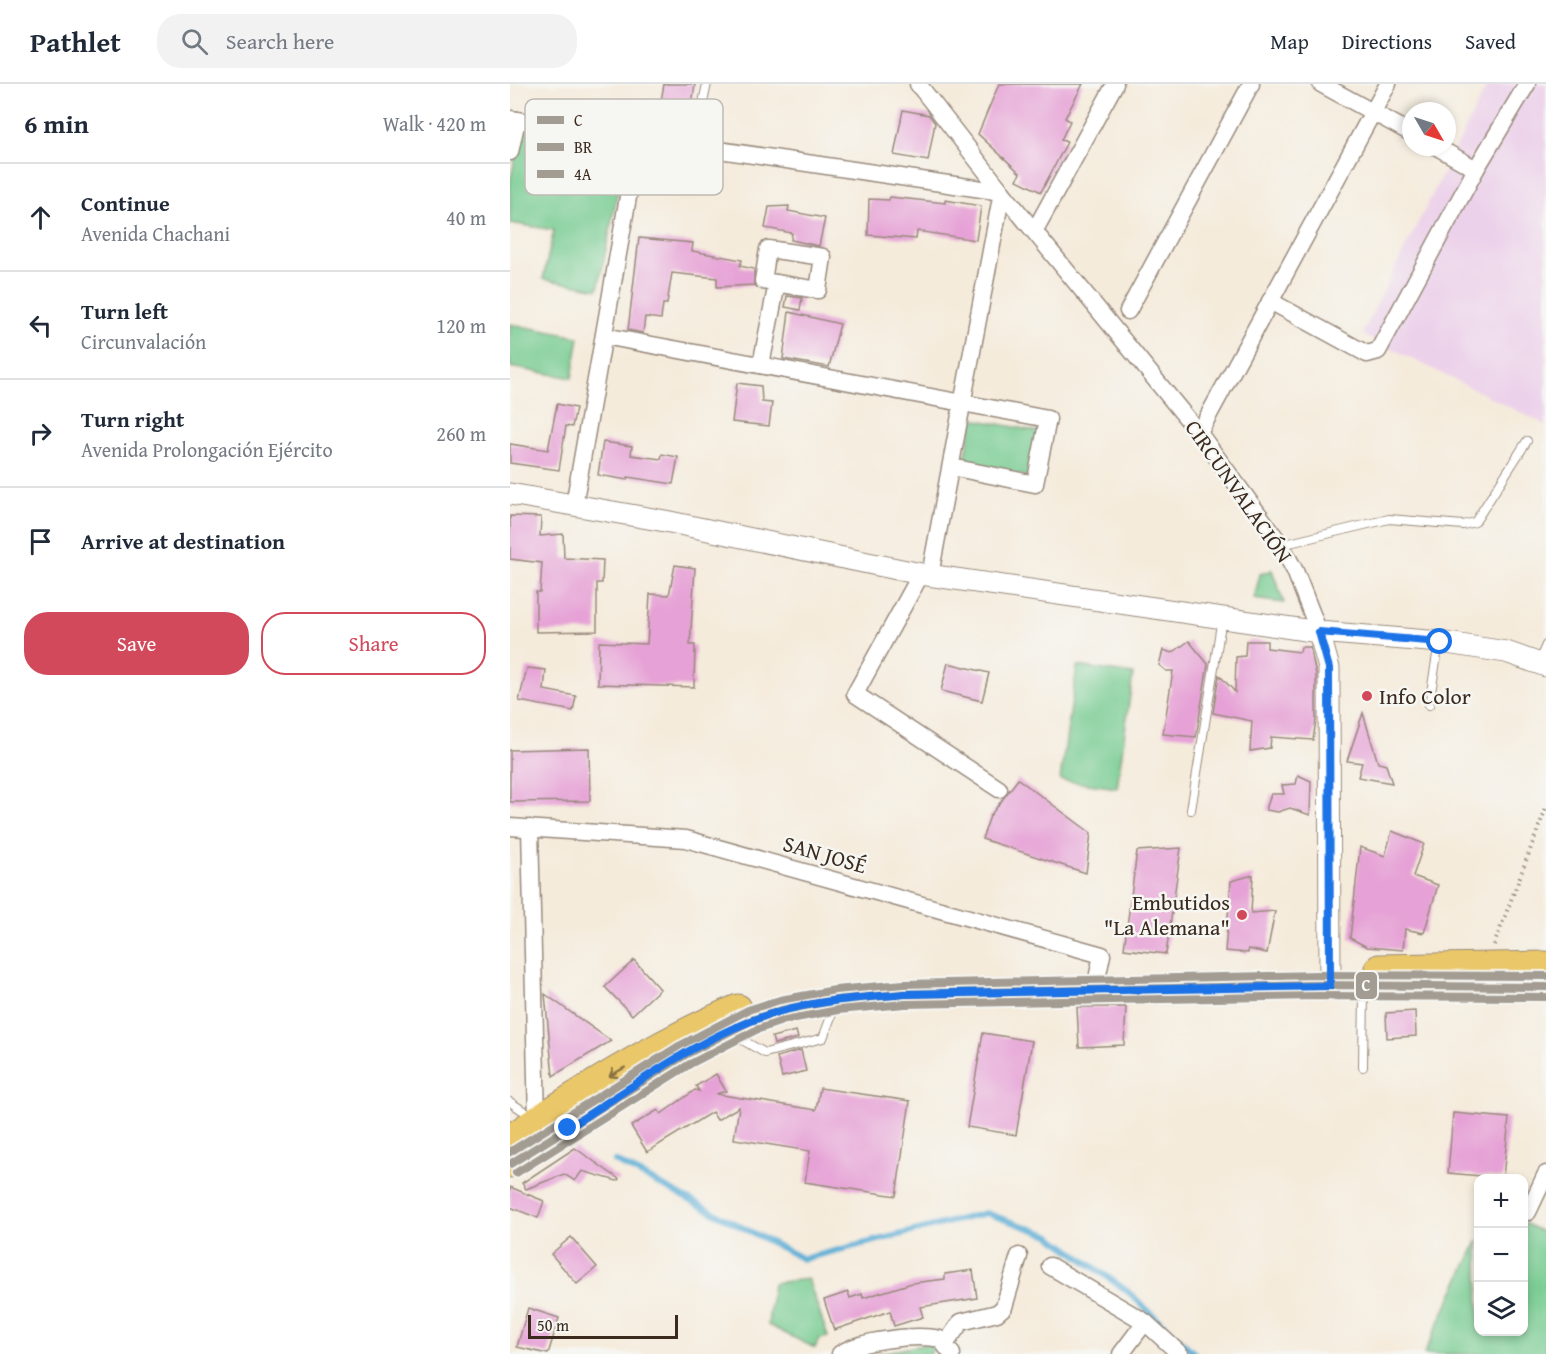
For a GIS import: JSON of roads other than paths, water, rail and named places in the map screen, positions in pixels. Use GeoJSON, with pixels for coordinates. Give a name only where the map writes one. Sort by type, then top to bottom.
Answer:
{"type":"FeatureCollection","features":[{"type":"Feature","properties":{"kind":"main road"},"geometry":{"type":"LineString","coordinates":[[510,1138],[544,1130],[728,1031],[782,1010],[837,1000],[904,994],[1330,977],[1486,966],[1546,965]]}},
{"type":"Feature","properties":{"kind":"main road"},"geometry":{"type":"LineString","coordinates":[[510,1164],[544,1130],[705,1022],[737,1008],[769,998],[887,980],[1098,974],[1330,977],[1364,986],[1546,987]]}},
{"type":"Feature","properties":{"kind":"street","name":"CIRCUNVALACIÓN"},"geometry":{"type":"LineString","coordinates":[[918,84],[1002,192],[1199,433],[1281,545],[1299,580],[1319,632],[1329,668],[1330,977]]}},
{"type":"Feature","properties":{"kind":"street"},"geometry":{"type":"LineString","coordinates":[[1035,230],[1115,84]]}},
{"type":"Feature","properties":{"kind":"street"},"geometry":{"type":"LineString","coordinates":[[1128,312],[1251,84]]}},
{"type":"Feature","properties":{"kind":"street"},"geometry":{"type":"LineString","coordinates":[[1321,84],[1402,128]]}},
{"type":"Feature","properties":{"kind":"street"},"geometry":{"type":"LineString","coordinates":[[1199,433],[1388,84]]}},
{"type":"Feature","properties":{"kind":"street"},"geometry":{"type":"LineString","coordinates":[[1270,301],[1366,354],[1378,351],[1476,169],[1527,84]]}},
{"type":"Feature","properties":{"kind":"street"},"geometry":{"type":"LineString","coordinates":[[510,152],[513,120]]}},
{"type":"Feature","properties":{"kind":"street"},"geometry":{"type":"LineString","coordinates":[[723,151],[1002,192],[951,467],[926,575],[855,694],[999,789]]}},
{"type":"Feature","properties":{"kind":"street"},"geometry":{"type":"LineString","coordinates":[[1453,156],[1476,169]]}},
{"type":"Feature","properties":{"kind":"street"},"geometry":{"type":"LineString","coordinates":[[574,505],[628,195]]}},
{"type":"Feature","properties":{"kind":"street"},"geometry":{"type":"LineString","coordinates":[[761,365],[777,283]]}},
{"type":"Feature","properties":{"kind":"street"},"geometry":{"type":"LineString","coordinates":[[604,336],[1048,419],[1035,484],[951,467]]}},
{"type":"Feature","properties":{"kind":"street"},"geometry":{"type":"LineString","coordinates":[[510,494],[926,575],[1319,632],[1440,642],[1543,658]]}},
{"type":"Feature","properties":{"kind":"street","name":"SAN JOSÉ"},"geometry":{"type":"LineString","coordinates":[[510,827],[686,839],[1102,955],[1098,974]]}},
{"type":"Feature","properties":{"kind":"street"},"geometry":{"type":"LineString","coordinates":[[530,828],[544,1130]]}},
{"type":"Feature","properties":{"kind":"street"},"geometry":{"type":"LineString","coordinates":[[1528,1212],[1546,1174]]}},
{"type":"Feature","properties":{"kind":"street"},"geometry":{"type":"LineString","coordinates":[[840,1354],[856,1346],[927,1336],[940,1339],[949,1349],[961,1322],[997,1313],[1004,1307],[1019,1256]]}},
{"type":"Feature","properties":{"kind":"street"},"geometry":{"type":"LineString","coordinates":[[1050,1266],[1145,1322],[1180,1354]]}},
{"type":"Feature","properties":{"kind":"street"},"geometry":{"type":"LineString","coordinates":[[1121,1354],[1145,1322]]}},
{"type":"Feature","properties":{"kind":"lane"},"geometry":{"type":"LineString","coordinates":[[704,99],[707,84]]}},
{"type":"Feature","properties":{"kind":"lane"},"geometry":{"type":"LineString","coordinates":[[1281,545],[1389,519],[1463,525],[1474,522],[1527,441]]}},
{"type":"Feature","properties":{"kind":"lane"},"geometry":{"type":"LineString","coordinates":[[1191,810],[1222,617]]}},
{"type":"Feature","properties":{"kind":"lane"},"geometry":{"type":"LineString","coordinates":[[1429,705],[1440,642]]}},
{"type":"Feature","properties":{"kind":"lane"},"geometry":{"type":"LineString","coordinates":[[1363,1067],[1364,986]]}},
{"type":"Feature","properties":{"kind":"lane"},"geometry":{"type":"LineString","coordinates":[[728,1031],[765,1053],[823,1038],[837,1000]]}},
{"type":"Feature","properties":{"kind":"lane"},"geometry":{"type":"LineString","coordinates":[[510,1102],[544,1130]]}},
{"type":"Feature","properties":{"kind":"waterway"},"geometry":{"type":"LineString","coordinates":[[615,1161],[803,1259],[986,1213],[1049,1235],[1127,1291],[1195,1354]]}},
{"type":"Feature","properties":{"kind":"place","name":"Info Color"},"geometry":{"type":"Point","coordinates":[1367,696]}},
{"type":"Feature","properties":{"kind":"place","name":"Embutidos \"La Alemana\""},"geometry":{"type":"Point","coordinates":[1242,915]}}]}
